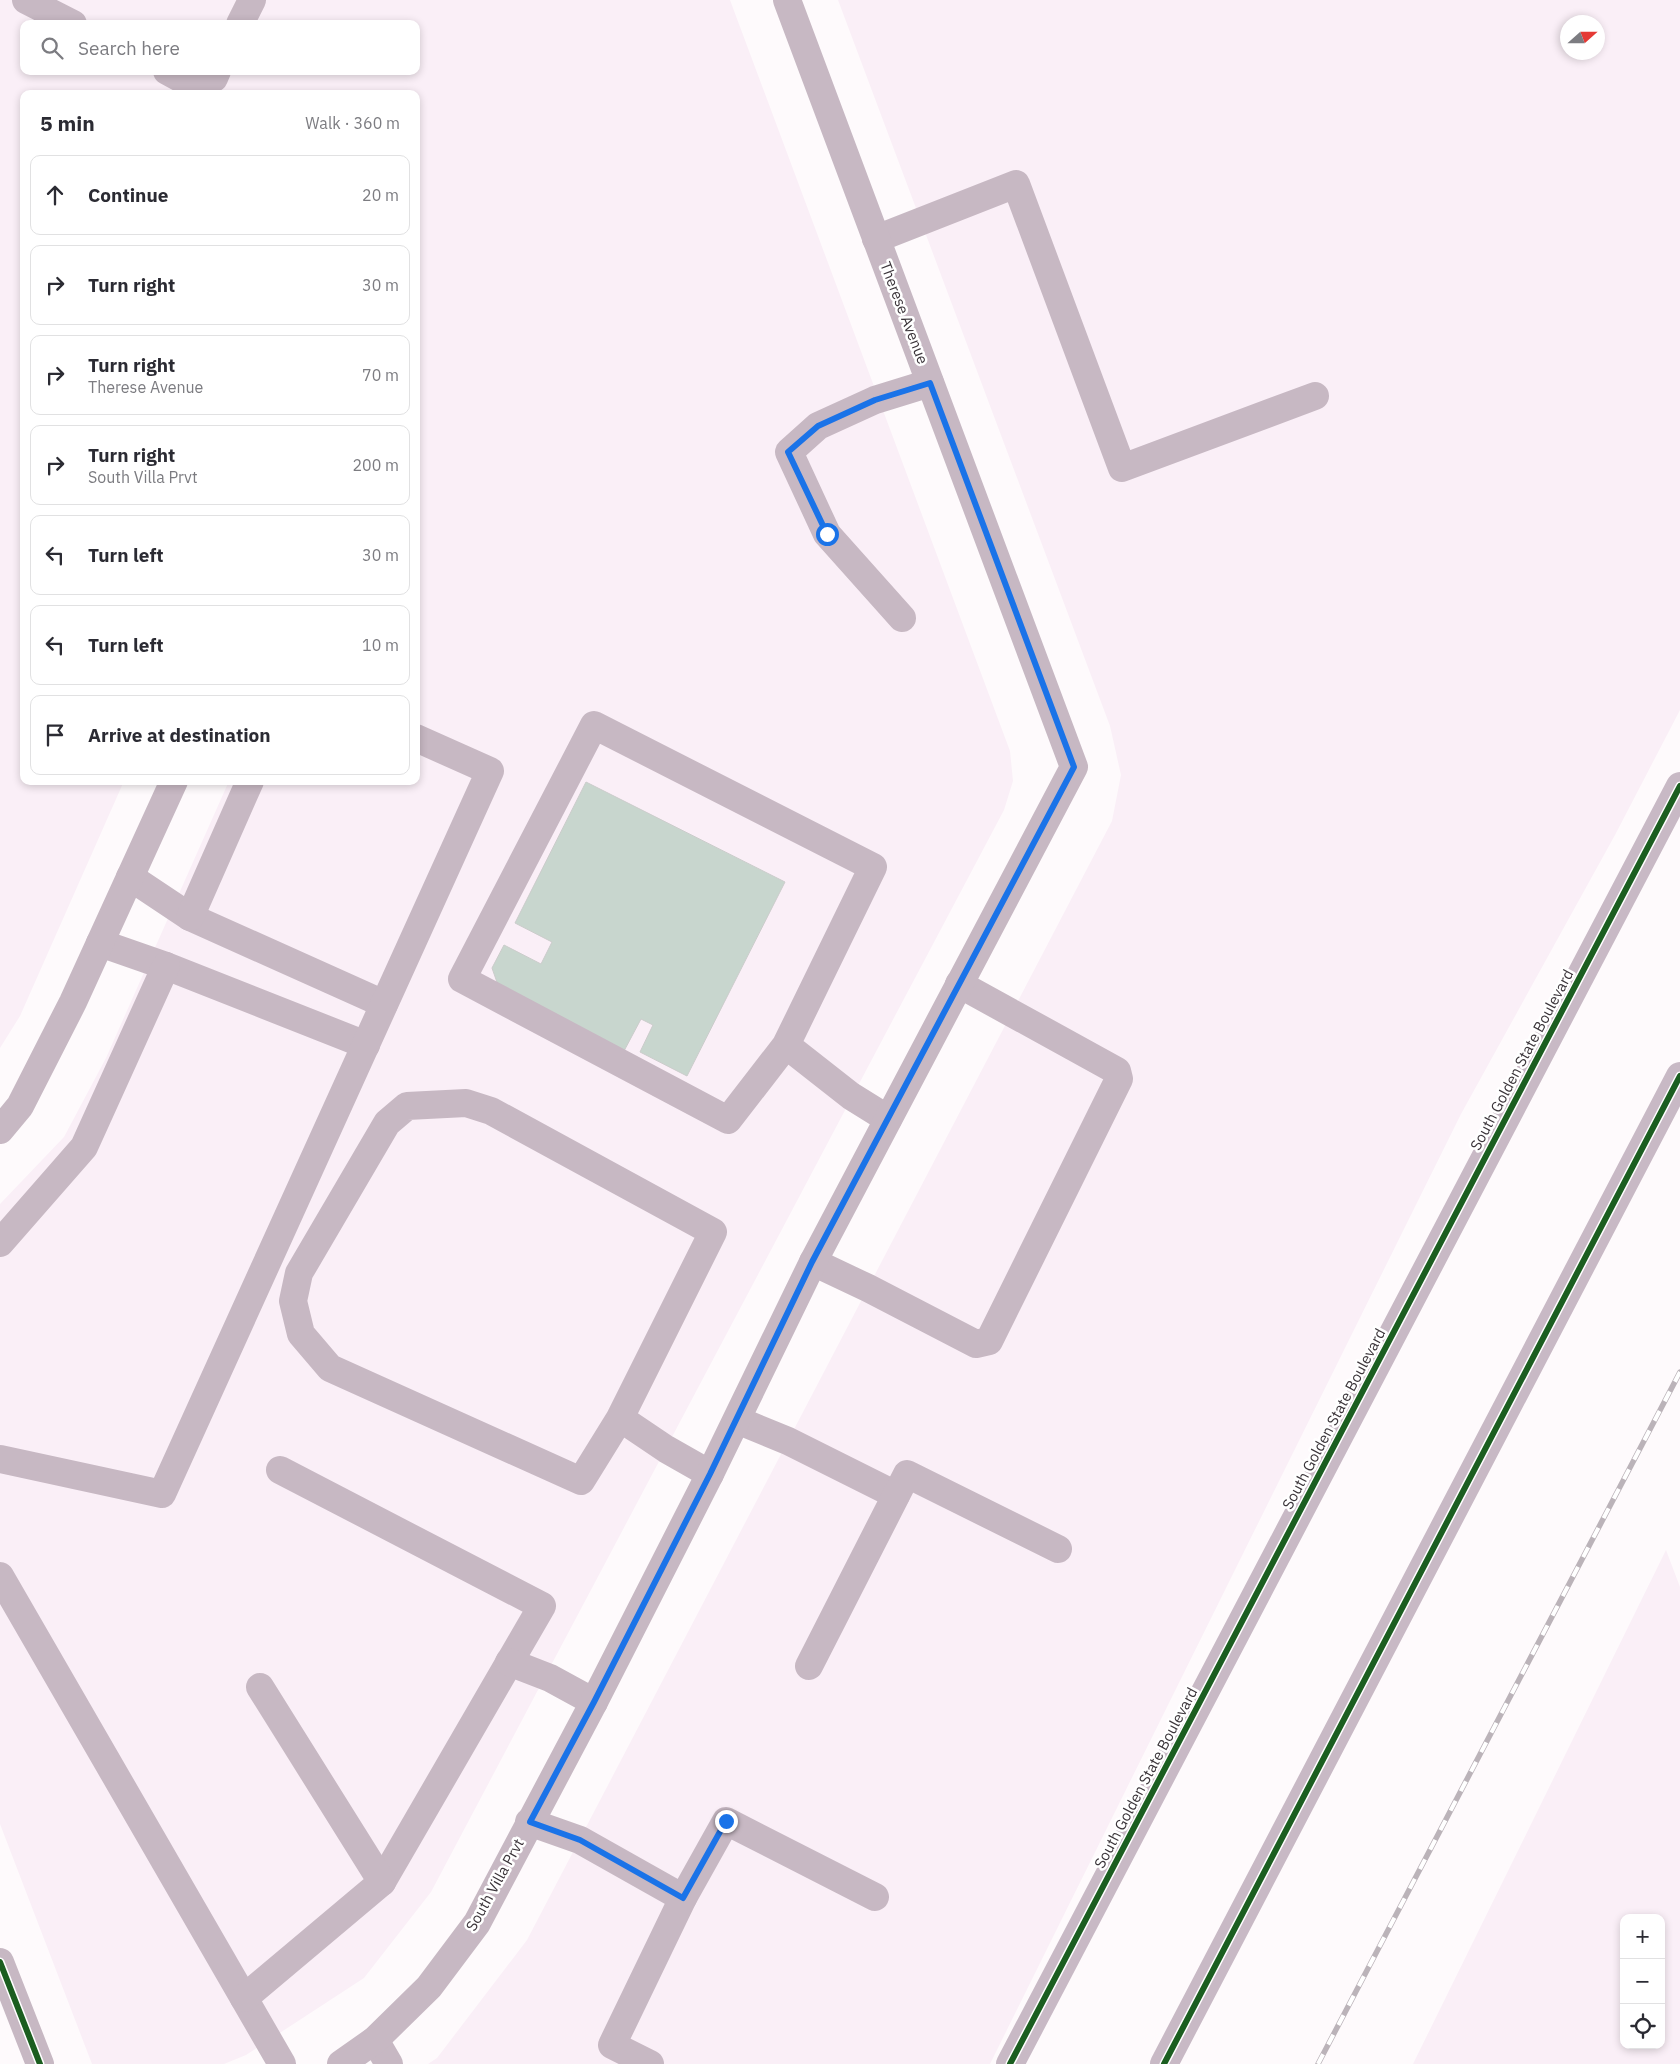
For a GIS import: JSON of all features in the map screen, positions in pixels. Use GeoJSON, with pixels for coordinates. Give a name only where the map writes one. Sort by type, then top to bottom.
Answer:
{"type":"FeatureCollection","features":[{"type":"Feature","properties":{"kind":"main road","name":"South Golden State Boulevard"},"geometry":{"type":"LineString","coordinates":[[1010,2064],[1680,786]]}},
{"type":"Feature","properties":{"kind":"main road"},"geometry":{"type":"LineString","coordinates":[[1164,2064],[1680,1076]]}},
{"type":"Feature","properties":{"kind":"street"},"geometry":{"type":"LineString","coordinates":[[26,0],[65,20]]}},
{"type":"Feature","properties":{"kind":"street"},"geometry":{"type":"LineString","coordinates":[[242,20],[252,0]]}},
{"type":"Feature","properties":{"kind":"street","name":"Therese Avenue"},"geometry":{"type":"LineString","coordinates":[[787,0],[1074,767]]}},
{"type":"Feature","properties":{"kind":"street"},"geometry":{"type":"LineString","coordinates":[[175,75],[189,82],[214,78],[215,75]]}},
{"type":"Feature","properties":{"kind":"street"},"geometry":{"type":"LineString","coordinates":[[876,239],[1016,184],[1122,468],[1315,396]]}},
{"type":"Feature","properties":{"kind":"street"},"geometry":{"type":"LineString","coordinates":[[902,618],[827,534],[788,452],[818,426],[875,400],[930,383]]}},
{"type":"Feature","properties":{"kind":"street"},"geometry":{"type":"LineString","coordinates":[[594,725],[873,867],[786,1045],[728,1120],[462,979],[594,725]]}},
{"type":"Feature","properties":{"kind":"street"},"geometry":{"type":"LineString","coordinates":[[0,1459],[162,1494],[490,771],[420,740]]}},
{"type":"Feature","properties":{"kind":"street","name":"South Villa Prvt"},"geometry":{"type":"LineString","coordinates":[[341,2064],[375,2040],[429,1987],[477,1923],[594,1702],[710,1474],[812,1262],[1074,767]]}},
{"type":"Feature","properties":{"kind":"street"},"geometry":{"type":"LineString","coordinates":[[0,1130],[20,1106],[100,943],[172,785]]}},
{"type":"Feature","properties":{"kind":"street"},"geometry":{"type":"LineString","coordinates":[[190,917],[248,785]]}},
{"type":"Feature","properties":{"kind":"street"},"geometry":{"type":"LineString","coordinates":[[130,877],[190,917],[384,1004]]}},
{"type":"Feature","properties":{"kind":"street"},"geometry":{"type":"LineString","coordinates":[[100,943],[166,966],[366,1045]]}},
{"type":"Feature","properties":{"kind":"street"},"geometry":{"type":"LineString","coordinates":[[0,1243],[84,1147],[166,966]]}},
{"type":"Feature","properties":{"kind":"street"},"geometry":{"type":"LineString","coordinates":[[812,1262],[868,1288],[976,1344],[989,1341],[1119,1079],[1117,1071],[959,984]]}},
{"type":"Feature","properties":{"kind":"street"},"geometry":{"type":"LineString","coordinates":[[786,1045],[851,1096],[888,1119]]}},
{"type":"Feature","properties":{"kind":"street"},"geometry":{"type":"LineString","coordinates":[[466,1103],[491,1111],[713,1232],[620,1418],[581,1481],[330,1368],[301,1334],[293,1301],[299,1273],[387,1123],[407,1106],[466,1103]]}},
{"type":"Feature","properties":{"kind":"street"},"geometry":{"type":"LineString","coordinates":[[620,1418],[666,1449],[710,1474]]}},
{"type":"Feature","properties":{"kind":"street"},"geometry":{"type":"LineString","coordinates":[[737,1420],[788,1441],[896,1495]]}},
{"type":"Feature","properties":{"kind":"street"},"geometry":{"type":"LineString","coordinates":[[244,1998],[382,1882],[542,1606],[280,1470]]}},
{"type":"Feature","properties":{"kind":"street"},"geometry":{"type":"LineString","coordinates":[[809,1666],[907,1474],[1058,1549]]}},
{"type":"Feature","properties":{"kind":"street"},"geometry":{"type":"LineString","coordinates":[[0,1576],[282,2064]]}},
{"type":"Feature","properties":{"kind":"street"},"geometry":{"type":"LineString","coordinates":[[509,1662],[550,1678],[594,1702]]}},
{"type":"Feature","properties":{"kind":"street"},"geometry":{"type":"LineString","coordinates":[[260,1687],[382,1882]]}},
{"type":"Feature","properties":{"kind":"street"},"geometry":{"type":"LineString","coordinates":[[650,2064],[612,2045],[683,1898],[726,1821],[875,1897]]}},
{"type":"Feature","properties":{"kind":"street"},"geometry":{"type":"LineString","coordinates":[[530,1822],[580,1840],[683,1898]]}},
{"type":"Feature","properties":{"kind":"street"},"geometry":{"type":"LineString","coordinates":[[0,1962],[40,2064]]}},
{"type":"Feature","properties":{"kind":"street"},"geometry":{"type":"LineString","coordinates":[[375,2040],[389,2064]]}},
{"type":"Feature","properties":{"kind":"shaded area"},"geometry":{"type":"Polygon","coordinates":[[[0,0],[730,0],[1010,751],[1013,781],[1004,810],[431,1892],[364,1978],[246,2055],[224,2064],[92,2064],[0,1824],[0,1204],[64,1137],[106,1058],[227,785],[420,785],[420,90],[20,90],[20,785],[122,785],[20,1016],[0,1048],[0,0]]]}},
{"type":"Feature","properties":{"kind":"shaded area"},"geometry":{"type":"Polygon","coordinates":[[[838,0],[1680,0],[1680,710],[1615,835],[1461,1114],[990,2064],[428,2064],[437,2058],[527,1940],[1112,821],[1121,775],[1110,726],[838,0]]]}},
{"type":"Feature","properties":{"kind":"shaded area"},"geometry":{"type":"Polygon","coordinates":[[[1666,1550],[1680,1587],[1680,2064],[1413,2064],[1666,1550]]]}},
{"type":"Feature","properties":{"kind":"building"},"geometry":{"type":"Polygon","coordinates":[[[586,782],[785,882],[687,1076],[640,1052],[653,1025],[641,1019],[624,1051],[499,988],[492,968],[504,945],[541,964],[552,942],[515,923],[586,782]]]}},
{"type":"Feature","properties":{"kind":"railway"},"geometry":{"type":"LineString","coordinates":[[1318,2064],[1680,1372]]}},
{"type":"Feature","properties":{"kind":"cycle path"},"geometry":{"type":"LineString","coordinates":[[1010,2064],[1680,786]]}},
{"type":"Feature","properties":{"kind":"cycle path"},"geometry":{"type":"LineString","coordinates":[[1164,2064],[1680,1076]]}},
{"type":"Feature","properties":{"kind":"cycle path"},"geometry":{"type":"LineString","coordinates":[[0,1962],[40,2064]]}},
{"type":"Feature","properties":{"kind":"route"},"geometry":{"type":"LineString","coordinates":[[726,1821],[683,1898],[580,1840],[530,1822],[594,1702],[710,1474],[812,1262],[1074,767],[930,383],[875,400],[818,426],[788,452],[827,534]]}}]}
